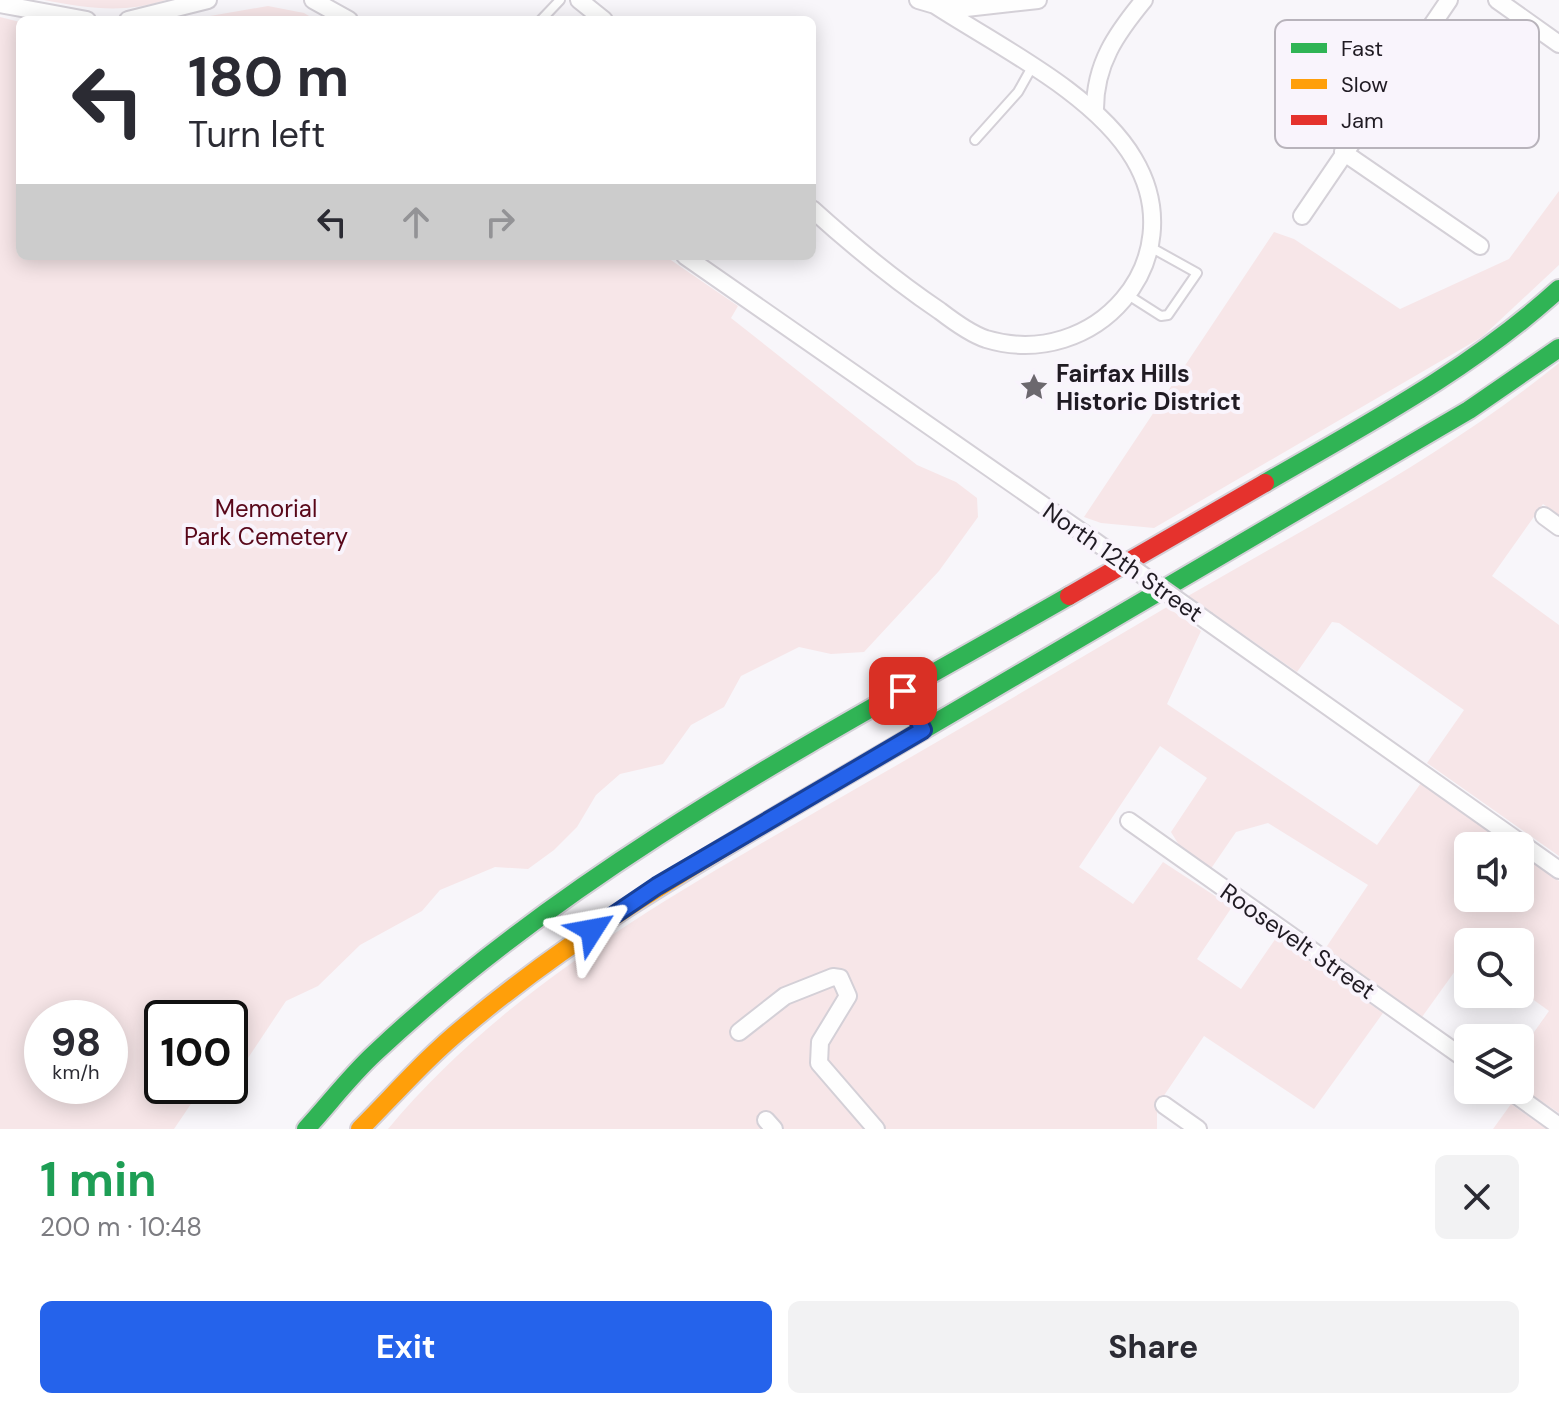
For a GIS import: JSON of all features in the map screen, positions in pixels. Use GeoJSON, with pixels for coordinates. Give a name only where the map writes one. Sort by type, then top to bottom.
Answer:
{"type":"FeatureCollection","features":[{"type":"Feature","properties":{"kind":"highway"},"geometry":{"type":"LineString","coordinates":[[306,1129],[373,1054],[480,962],[572,893],[747,781],[1422,393],[1516,328],[1559,289]]}},
{"type":"Feature","properties":{"kind":"highway"},"geometry":{"type":"LineString","coordinates":[[360,1129],[462,1028],[550,960],[657,886],[1469,410],[1559,348]]}},
{"type":"Feature","properties":{"kind":"street"},"geometry":{"type":"LineString","coordinates":[[144,16],[208,0]]}},
{"type":"Feature","properties":{"kind":"street"},"geometry":{"type":"LineString","coordinates":[[313,0],[342,16]]}},
{"type":"Feature","properties":{"kind":"street"},"geometry":{"type":"LineString","coordinates":[[579,0],[599,16]]}},
{"type":"Feature","properties":{"kind":"street"},"geometry":{"type":"LineString","coordinates":[[926,3],[966,8],[1038,0]]}},
{"type":"Feature","properties":{"kind":"street"},"geometry":{"type":"LineString","coordinates":[[1095,109],[1095,82],[1106,54],[1118,31],[1144,0]]}},
{"type":"Feature","properties":{"kind":"street"},"geometry":{"type":"LineString","coordinates":[[1435,20],[1449,0]]}},
{"type":"Feature","properties":{"kind":"street"},"geometry":{"type":"LineString","coordinates":[[1497,0],[1525,20]]}},
{"type":"Feature","properties":{"kind":"street"},"geometry":{"type":"LineString","coordinates":[[816,213],[887,275],[984,339],[1015,344],[1047,343],[1095,326],[1128,295],[1142,275],[1152,248],[1148,186],[1133,158],[1095,109],[926,3]]}},
{"type":"Feature","properties":{"kind":"street"},"geometry":{"type":"LineString","coordinates":[[0,4],[65,16]]}},
{"type":"Feature","properties":{"kind":"street"},"geometry":{"type":"LineString","coordinates":[[1539,30],[1559,44]]}},
{"type":"Feature","properties":{"kind":"street"},"geometry":{"type":"LineString","coordinates":[[1302,216],[1346,148]]}},
{"type":"Feature","properties":{"kind":"street"},"geometry":{"type":"LineString","coordinates":[[1343,152],[1480,246]]}},
{"type":"Feature","properties":{"kind":"street","name":"North 12th Street"},"geometry":{"type":"LineString","coordinates":[[691,260],[1559,870]]}},
{"type":"Feature","properties":{"kind":"street"},"geometry":{"type":"LineString","coordinates":[[1544,516],[1559,527]]}},
{"type":"Feature","properties":{"kind":"street","name":"Roosevelt Street"},"geometry":{"type":"LineString","coordinates":[[1129,821],[1454,1051]]}},
{"type":"Feature","properties":{"kind":"street"},"geometry":{"type":"LineString","coordinates":[[739,1032],[785,996],[833,977],[840,978],[848,996],[820,1042],[819,1063],[876,1129]]}},
{"type":"Feature","properties":{"kind":"street"},"geometry":{"type":"LineString","coordinates":[[1528,1104],[1559,1126]]}},
{"type":"Feature","properties":{"kind":"street"},"geometry":{"type":"LineString","coordinates":[[1164,1105],[1198,1129]]}},
{"type":"Feature","properties":{"kind":"lane"},"geometry":{"type":"LineString","coordinates":[[545,16],[560,0]]}},
{"type":"Feature","properties":{"kind":"lane"},"geometry":{"type":"LineString","coordinates":[[975,140],[1018,92],[1032,67]]}},
{"type":"Feature","properties":{"kind":"lane"},"geometry":{"type":"LineString","coordinates":[[1128,295],[1161,316],[1168,315],[1197,273],[1152,248]]}},
{"type":"Feature","properties":{"kind":"lane"},"geometry":{"type":"LineString","coordinates":[[903,691],[923,730]]}},
{"type":"Feature","properties":{"kind":"green space"},"geometry":{"type":"Polygon","coordinates":[[[44,0],[166,0],[120,8],[44,0]]]}},
{"type":"Feature","properties":{"kind":"green space"},"geometry":{"type":"Polygon","coordinates":[[[268,6],[309,16],[210,16],[268,6]]]}},
{"type":"Feature","properties":{"kind":"green space","name":"Memorial Park Cemetery"},"geometry":{"type":"Polygon","coordinates":[[[0,17],[16,21],[16,260],[671,260],[738,306],[731,318],[917,465],[956,482],[977,498],[978,517],[939,571],[864,652],[831,654],[799,647],[741,676],[724,707],[691,725],[663,764],[620,774],[596,795],[577,827],[554,850],[528,869],[495,867],[440,890],[422,911],[360,945],[318,986],[286,1001],[248,1058],[248,1000],[144,1000],[144,1104],[191,1104],[174,1129],[0,1129],[0,17]]]}},
{"type":"Feature","properties":{"kind":"green space"},"geometry":{"type":"Polygon","coordinates":[[[1559,191],[1559,265],[1482,337],[1154,528],[1101,523],[1084,517],[1274,232],[1294,239],[1400,309],[1509,259],[1559,191]]]}},
{"type":"Feature","properties":{"kind":"green space"},"geometry":{"type":"Polygon","coordinates":[[[1559,363],[1559,515],[1543,504],[1492,576],[1559,625],[1559,856],[1534,838],[1534,832],[1525,832],[1427,763],[1464,710],[1339,623],[1332,622],[1297,672],[1188,596],[1425,458],[1559,363]]]}},
{"type":"Feature","properties":{"kind":"green space"},"geometry":{"type":"Polygon","coordinates":[[[1167,607],[1201,631],[1167,704],[1377,845],[1421,783],[1490,832],[1454,832],[1454,912],[1534,912],[1534,863],[1559,881],[1559,1113],[1534,1096],[1534,1032],[1549,1011],[1534,1000],[1534,928],[1454,928],[1454,972],[1422,1017],[1325,949],[1368,885],[1268,823],[1236,832],[1210,870],[1179,845],[1171,832],[1207,778],[1160,746],[1079,867],[1133,904],[1163,862],[1232,907],[1197,959],[1241,989],[1276,938],[1383,1013],[1314,1109],[1204,1036],[1157,1106],[1157,1129],[388,1129],[435,1078],[485,1031],[594,947],[711,873],[1167,607]]]}},
{"type":"Feature","properties":{"kind":"green space"},"geometry":{"type":"Polygon","coordinates":[[[1511,1104],[1547,1129],[1493,1129],[1511,1104]]]}},
{"type":"Feature","properties":{"kind":"traffic: fast"},"geometry":{"type":"LineString","coordinates":[[1265,483],[1454,370],[1559,289]]}},
{"type":"Feature","properties":{"kind":"traffic: fast"},"geometry":{"type":"LineString","coordinates":[[797,804],[1469,410],[1559,348]]}},
{"type":"Feature","properties":{"kind":"traffic: fast"},"geometry":{"type":"LineString","coordinates":[[306,1129],[366,1062],[453,984],[535,920],[708,804],[1069,596]]}},
{"type":"Feature","properties":{"kind":"traffic: slow"},"geometry":{"type":"LineString","coordinates":[[360,1129],[450,1039],[543,965],[668,882],[797,804]]}},
{"type":"Feature","properties":{"kind":"traffic: jam"},"geometry":{"type":"LineString","coordinates":[[1069,596],[1265,483]]}},
{"type":"Feature","properties":{"kind":"place","name":"Fairfax Hills Historic District"},"geometry":{"type":"Point","coordinates":[1034,387]}},
{"type":"Feature","properties":{"kind":"route"},"geometry":{"type":"LineString","coordinates":[[592,930],[657,886],[923,730],[903,691]]}}]}
